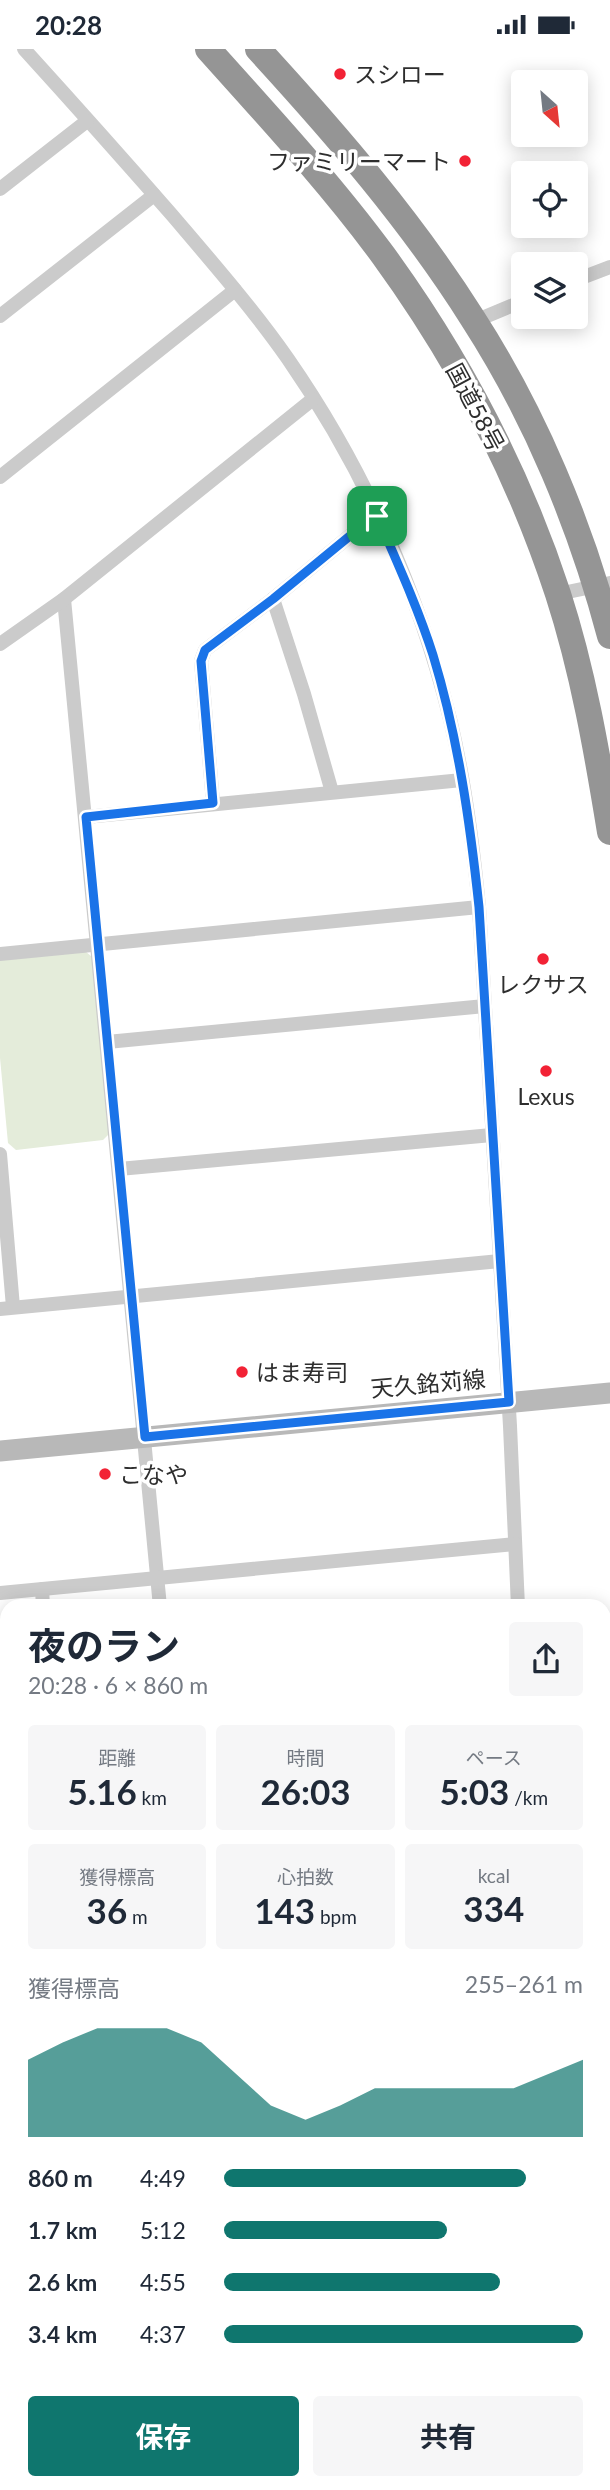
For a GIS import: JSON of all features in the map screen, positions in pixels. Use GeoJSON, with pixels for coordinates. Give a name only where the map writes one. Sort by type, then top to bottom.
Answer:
{"type":"FeatureCollection","features":[{"type":"Feature","properties":{"kind":"highway","name":"国道58号"},"geometry":{"type":"LineString","coordinates":[[208,49],[311,165],[382,254],[463,378],[502,453],[558,594],[589,711],[610,832]]}},
{"type":"Feature","properties":{"kind":"highway","name":"国道58号"},"geometry":{"type":"LineString","coordinates":[[258,49],[339,138],[409,228],[475,321],[520,402],[603,584],[610,636]]}},
{"type":"Feature","properties":{"kind":"street"},"geometry":{"type":"LineString","coordinates":[[24,49],[154,195],[235,290],[283,352],[345,453],[377,516],[433,655],[462,780],[472,838],[479,907],[509,1402],[518,1599]]}},
{"type":"Feature","properties":{"kind":"street"},"geometry":{"type":"LineString","coordinates":[[0,189],[87,121]]}},
{"type":"Feature","properties":{"kind":"street"},"geometry":{"type":"LineString","coordinates":[[0,316],[154,195]]}},
{"type":"Feature","properties":{"kind":"street"},"geometry":{"type":"LineString","coordinates":[[588,275],[610,267]]}},
{"type":"Feature","properties":{"kind":"street"},"geometry":{"type":"LineString","coordinates":[[0,477],[235,290]]}},
{"type":"Feature","properties":{"kind":"street"},"geometry":{"type":"LineString","coordinates":[[475,321],[511,306]]}},
{"type":"Feature","properties":{"kind":"street"},"geometry":{"type":"LineString","coordinates":[[0,644],[64,599],[313,400]]}},
{"type":"Feature","properties":{"kind":"street"},"geometry":{"type":"LineString","coordinates":[[213,803],[201,661],[205,650],[377,516]]}},
{"type":"Feature","properties":{"kind":"street"},"geometry":{"type":"LineString","coordinates":[[558,594],[603,584]]}},
{"type":"Feature","properties":{"kind":"street"},"geometry":{"type":"LineString","coordinates":[[64,599],[159,1599]]}},
{"type":"Feature","properties":{"kind":"street"},"geometry":{"type":"LineString","coordinates":[[273,599],[332,792]]}},
{"type":"Feature","properties":{"kind":"street"},"geometry":{"type":"LineString","coordinates":[[86,817],[462,780]]}},
{"type":"Feature","properties":{"kind":"street"},"geometry":{"type":"LineString","coordinates":[[0,954],[479,907]]}},
{"type":"Feature","properties":{"kind":"street"},"geometry":{"type":"LineString","coordinates":[[107,1042],[485,1006]]}},
{"type":"Feature","properties":{"kind":"street"},"geometry":{"type":"LineString","coordinates":[[119,1169],[492,1135]]}},
{"type":"Feature","properties":{"kind":"street"},"geometry":{"type":"LineString","coordinates":[[0,1154],[6,1308],[500,1261]]}},
{"type":"Feature","properties":{"kind":"street","name":"天久銘苅線"},"geometry":{"type":"LineString","coordinates":[[0,1451],[610,1393]]}},
{"type":"Feature","properties":{"kind":"street"},"geometry":{"type":"LineString","coordinates":[[0,1593],[515,1544]]}},
{"type":"Feature","properties":{"kind":"street"},"geometry":{"type":"LineString","coordinates":[[42,1589],[43,1599]]}},
{"type":"Feature","properties":{"kind":"green space"},"geometry":{"type":"Polygon","coordinates":[[[85,951],[92,957],[109,1134],[103,1140],[16,1150],[8,1143],[0,1058],[0,959],[85,951]]]}},
{"type":"Feature","properties":{"kind":"place","name":"スシロー"},"geometry":{"type":"Point","coordinates":[340,74]}},
{"type":"Feature","properties":{"kind":"place","name":"ファミリーマート"},"geometry":{"type":"Point","coordinates":[465,161]}},
{"type":"Feature","properties":{"kind":"place","name":"レクサス"},"geometry":{"type":"Point","coordinates":[543,959]}},
{"type":"Feature","properties":{"kind":"place","name":"Lexus"},"geometry":{"type":"Point","coordinates":[546,1071]}},
{"type":"Feature","properties":{"kind":"place","name":"はま寿司"},"geometry":{"type":"Point","coordinates":[242,1372]}},
{"type":"Feature","properties":{"kind":"place","name":"こなや"},"geometry":{"type":"Point","coordinates":[105,1474]}},
{"type":"Feature","properties":{"kind":"route"},"geometry":{"type":"LineString","coordinates":[[377,516],[433,655],[450,721],[472,838],[479,907],[509,1402],[145,1437],[86,817],[213,803],[201,661],[205,650],[377,516]]}}]}
